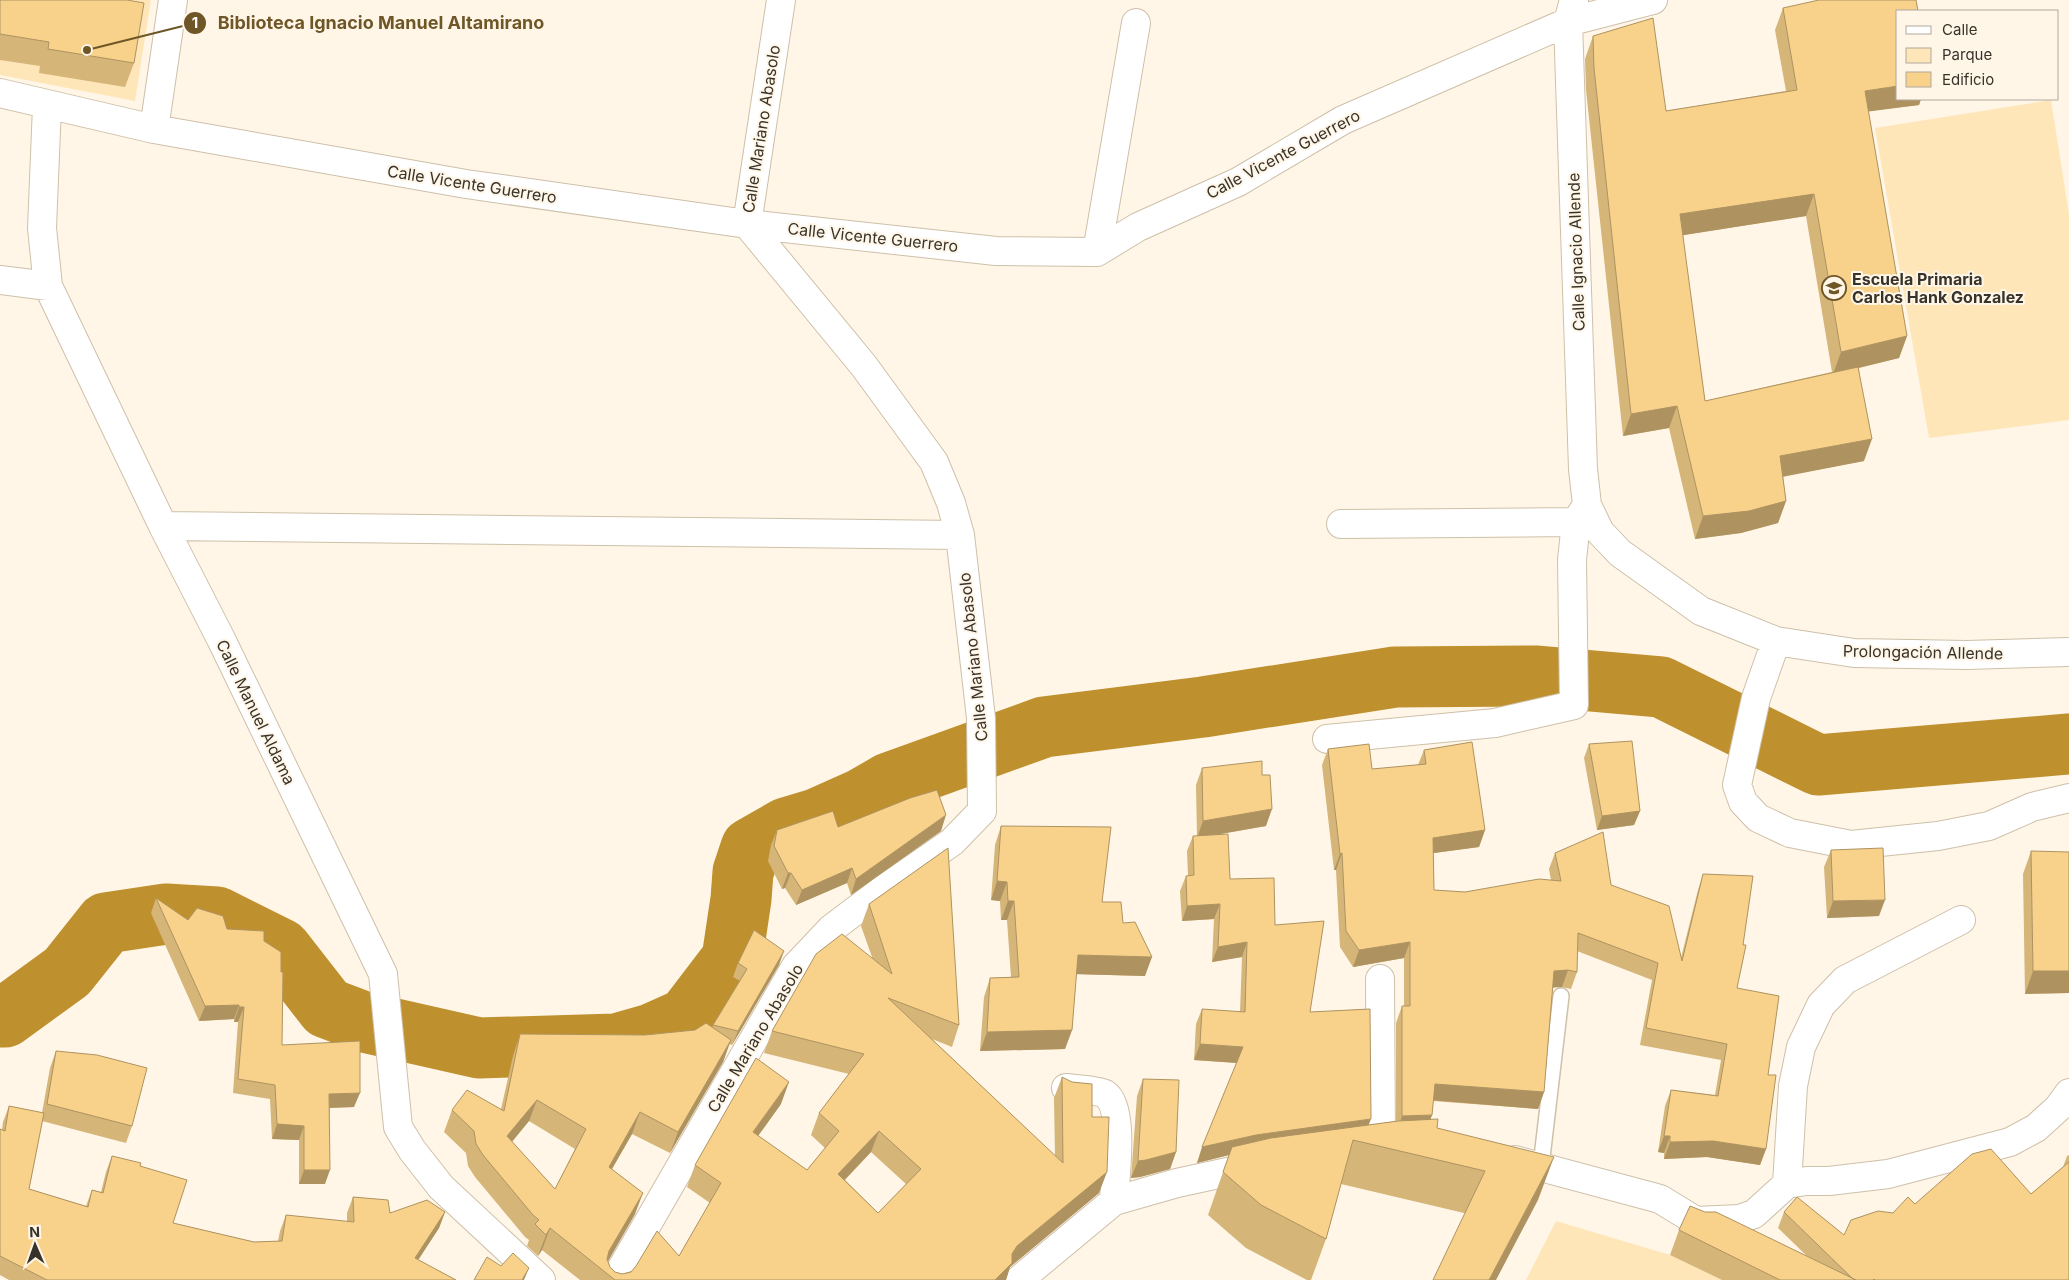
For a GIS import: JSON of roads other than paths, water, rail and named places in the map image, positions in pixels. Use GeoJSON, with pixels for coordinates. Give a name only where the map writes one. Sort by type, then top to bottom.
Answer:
{"type":"FeatureCollection","features":[{"type":"Feature","properties":{"kind":"street"},"geometry":{"type":"LineString","coordinates":[[154,129],[173,0]]}},
{"type":"Feature","properties":{"kind":"street","name":"Calle Mariano Abasolo"},"geometry":{"type":"LineString","coordinates":[[614,1280],[796,966],[830,929],[952,842],[982,811],[981,718],[960,535],[951,502],[934,462],[864,366],[747,224],[780,0]]}},
{"type":"Feature","properties":{"kind":"street","name":"Calle Vicente Guerrero"},"geometry":{"type":"LineString","coordinates":[[0,94],[154,129],[466,184],[747,224],[996,251],[1097,252],[1138,227],[1238,182],[1342,120],[1571,11],[1653,0]]}},
{"type":"Feature","properties":{"kind":"street","name":"Calle Ignacio Allende"},"geometry":{"type":"LineString","coordinates":[[1571,11],[1583,468],[1582,514]]}},
{"type":"Feature","properties":{"kind":"street"},"geometry":{"type":"LineString","coordinates":[[1097,252],[1136,23]]}},
{"type":"Feature","properties":{"kind":"street","name":"Calle Manuel Aldama"},"geometry":{"type":"LineString","coordinates":[[47,106],[42,228],[48,286],[163,526],[221,639],[383,974],[398,1127],[412,1150],[441,1187],[542,1280]]}},
{"type":"Feature","properties":{"kind":"street"},"geometry":{"type":"LineString","coordinates":[[0,280],[48,286]]}},
{"type":"Feature","properties":{"kind":"street"},"geometry":{"type":"LineString","coordinates":[[1327,739],[1495,723],[1574,705],[1572,560],[1582,514],[1342,524]]}},
{"type":"Feature","properties":{"kind":"street","name":"Prolongación Allende"},"geometry":{"type":"LineString","coordinates":[[1582,514],[1620,553],[1701,611],[1776,641],[1854,653],[1967,655],[2069,652]]}},
{"type":"Feature","properties":{"kind":"street"},"geometry":{"type":"LineString","coordinates":[[163,526],[960,535]]}},
{"type":"Feature","properties":{"kind":"street"},"geometry":{"type":"LineString","coordinates":[[1776,641],[1756,698],[1737,785],[1743,802],[1758,818],[1790,833],[1851,845],[1938,836],[1989,826],[2032,808],[2069,798]]}},
{"type":"Feature","properties":{"kind":"street"},"geometry":{"type":"LineString","coordinates":[[1787,1184],[1793,1086],[1801,1047],[1821,1005],[1845,980],[1961,920]]}},
{"type":"Feature","properties":{"kind":"street"},"geometry":{"type":"LineString","coordinates":[[1380,979],[1371,1149],[1408,1147]]}},
{"type":"Feature","properties":{"kind":"street"},"geometry":{"type":"LineString","coordinates":[[1066,1088],[1104,1094],[1111,1101],[1116,1113],[1117,1131],[1114,1201]]}},
{"type":"Feature","properties":{"kind":"street"},"geometry":{"type":"LineString","coordinates":[[1494,1155],[1660,1199],[1696,1221],[1740,1220],[1754,1214],[1787,1184],[1888,1174],[2010,1142],[2036,1128],[2058,1108],[2069,1093]]}},
{"type":"Feature","properties":{"kind":"street"},"geometry":{"type":"LineString","coordinates":[[1019,1280],[1114,1201],[1177,1183],[1253,1166],[1282,1162]]}},
{"type":"Feature","properties":{"kind":"lane"},"geometry":{"type":"LineString","coordinates":[[1541,1166],[1561,996]]}},
{"type":"Feature","properties":{"kind":"waterway"},"geometry":{"type":"LineString","coordinates":[[0,1017],[5,1017],[67,972],[106,923],[166,914],[217,917],[281,949],[327,1008],[364,1022],[479,1048],[616,1044],[651,1034],[687,1018],[732,959],[743,872],[751,848],[786,828],[816,819],[863,798],[889,783],[1044,727],[1203,707],[1395,677],[1535,676],[1661,687],[1818,765],[2069,744]]}},
{"type":"Feature","properties":{"kind":"place","name":"Biblioteca Ignacio Manuel Altamirano"},"geometry":{"type":"Point","coordinates":[87,50]}},
{"type":"Feature","properties":{"kind":"place","name":"Escuela Primaria Carlos Hank Gonzalez"},"geometry":{"type":"Point","coordinates":[1834,288]}}]}
